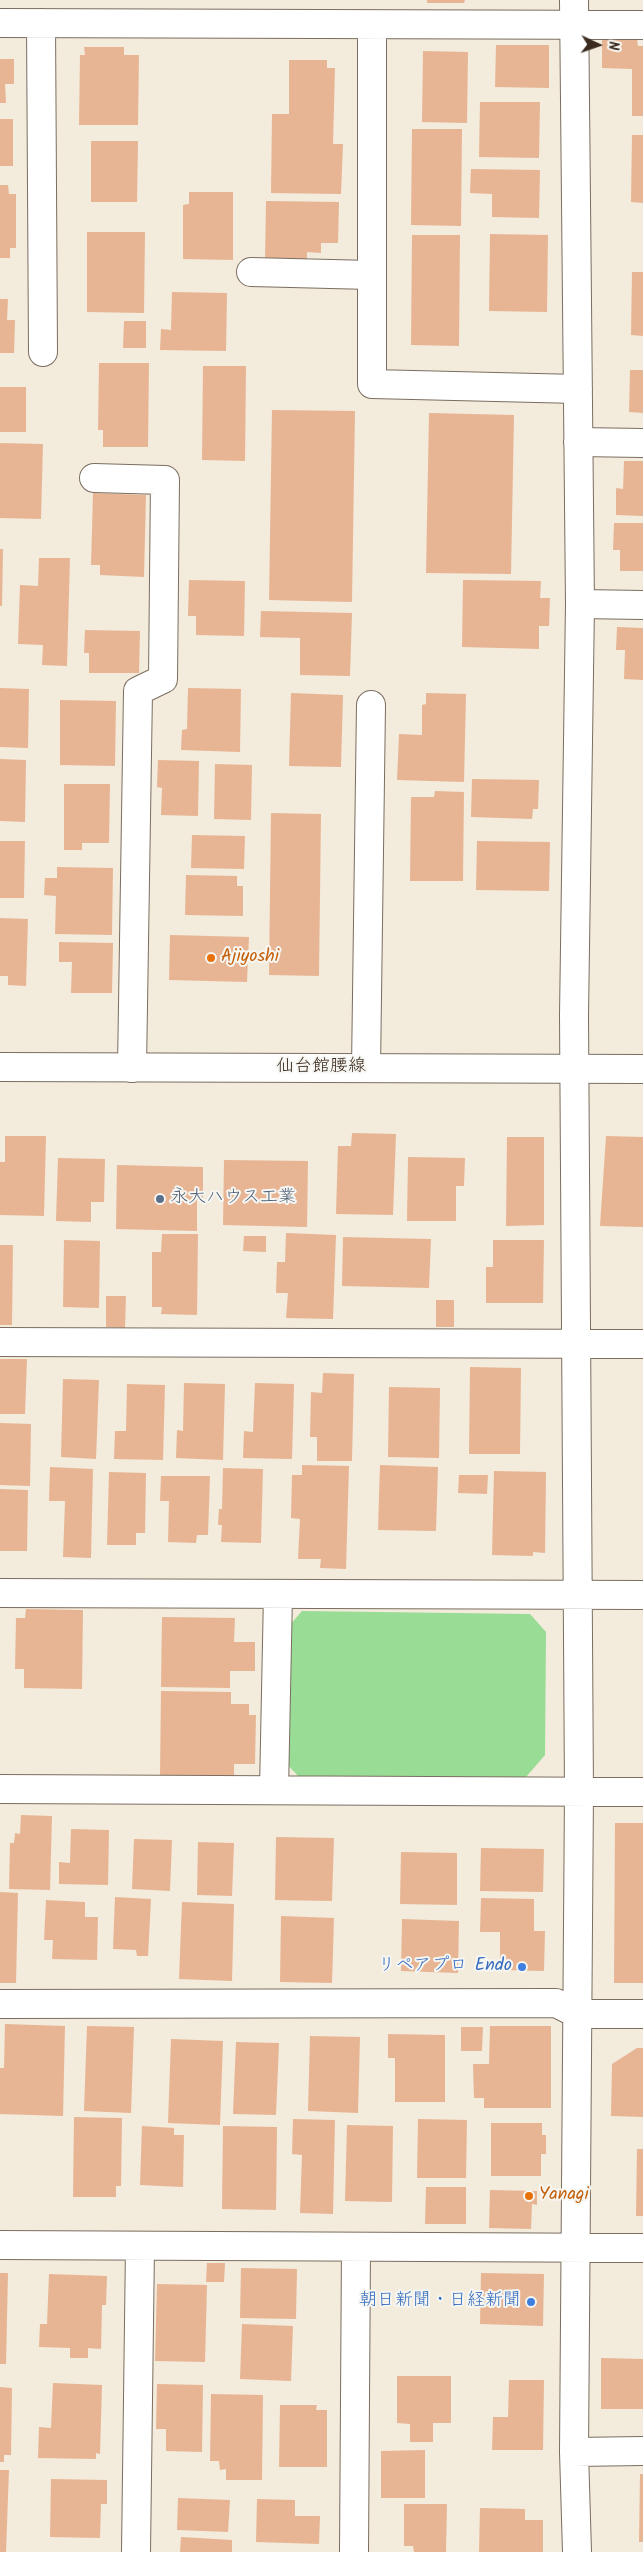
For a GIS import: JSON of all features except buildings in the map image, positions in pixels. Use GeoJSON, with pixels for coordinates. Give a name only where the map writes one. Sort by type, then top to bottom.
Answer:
{"type":"FeatureCollection","features":[{"type":"Feature","properties":{"kind":"street"},"geometry":{"type":"LineString","coordinates":[[574,13],[580,604],[574,927],[579,1792],[574,2452],[577,2552]]}},
{"type":"Feature","properties":{"kind":"street"},"geometry":{"type":"LineString","coordinates":[[0,23],[372,25],[574,13],[643,25]]}},
{"type":"Feature","properties":{"kind":"street"},"geometry":{"type":"LineString","coordinates":[[41,23],[43,352]]}},
{"type":"Feature","properties":{"kind":"street"},"geometry":{"type":"LineString","coordinates":[[372,25],[372,384],[578,389]]}},
{"type":"Feature","properties":{"kind":"street"},"geometry":{"type":"LineString","coordinates":[[250,272],[371,275]]}},
{"type":"Feature","properties":{"kind":"street"},"geometry":{"type":"LineString","coordinates":[[578,442],[643,443]]}},
{"type":"Feature","properties":{"kind":"street"},"geometry":{"type":"LineString","coordinates":[[94,478],[164,480],[163,678],[138,691],[132,1068]]}},
{"type":"Feature","properties":{"kind":"street"},"geometry":{"type":"LineString","coordinates":[[580,604],[643,604]]}},
{"type":"Feature","properties":{"kind":"street"},"geometry":{"type":"LineString","coordinates":[[366,1068],[371,705]]}},
{"type":"Feature","properties":{"kind":"street","name":"仙台館腰線"},"geometry":{"type":"LineString","coordinates":[[0,1067],[643,1070]]}},
{"type":"Feature","properties":{"kind":"street"},"geometry":{"type":"LineString","coordinates":[[0,1342],[643,1344]]}},
{"type":"Feature","properties":{"kind":"street"},"geometry":{"type":"LineString","coordinates":[[0,1593],[643,1595]]}},
{"type":"Feature","properties":{"kind":"street"},"geometry":{"type":"LineString","coordinates":[[274,1790],[278,1594]]}},
{"type":"Feature","properties":{"kind":"street"},"geometry":{"type":"LineString","coordinates":[[0,1789],[643,1792]]}},
{"type":"Feature","properties":{"kind":"street"},"geometry":{"type":"LineString","coordinates":[[0,2004],[556,2003],[578,2014],[643,2014]]}},
{"type":"Feature","properties":{"kind":"street"},"geometry":{"type":"LineString","coordinates":[[0,2244],[643,2248]]}},
{"type":"Feature","properties":{"kind":"street"},"geometry":{"type":"LineString","coordinates":[[136,2552],[140,2246]]}},
{"type":"Feature","properties":{"kind":"street"},"geometry":{"type":"LineString","coordinates":[[354,2552],[356,2247]]}},
{"type":"Feature","properties":{"kind":"street"},"geometry":{"type":"LineString","coordinates":[[574,2452],[643,2451]]}},
{"type":"Feature","properties":{"kind":"green space"},"geometry":{"type":"Polygon","coordinates":[[[302,1611],[530,1614],[546,1632],[545,1755],[526,1777],[298,1776],[286,1763],[289,1626],[302,1611]]]}},
{"type":"Feature","properties":{"kind":"place","name":"Ajiyoshi"},"geometry":{"type":"Point","coordinates":[211,958]}},
{"type":"Feature","properties":{"kind":"place","name":"永大ハウス工業"},"geometry":{"type":"Point","coordinates":[160,1199]}},
{"type":"Feature","properties":{"kind":"place","name":"リペアプロ Endo"},"geometry":{"type":"Point","coordinates":[522,1967]}},
{"type":"Feature","properties":{"kind":"place","name":"Yanagi"},"geometry":{"type":"Point","coordinates":[529,2196]}},
{"type":"Feature","properties":{"kind":"place","name":"朝日新聞・日経新聞"},"geometry":{"type":"Point","coordinates":[531,2302]}}]}
